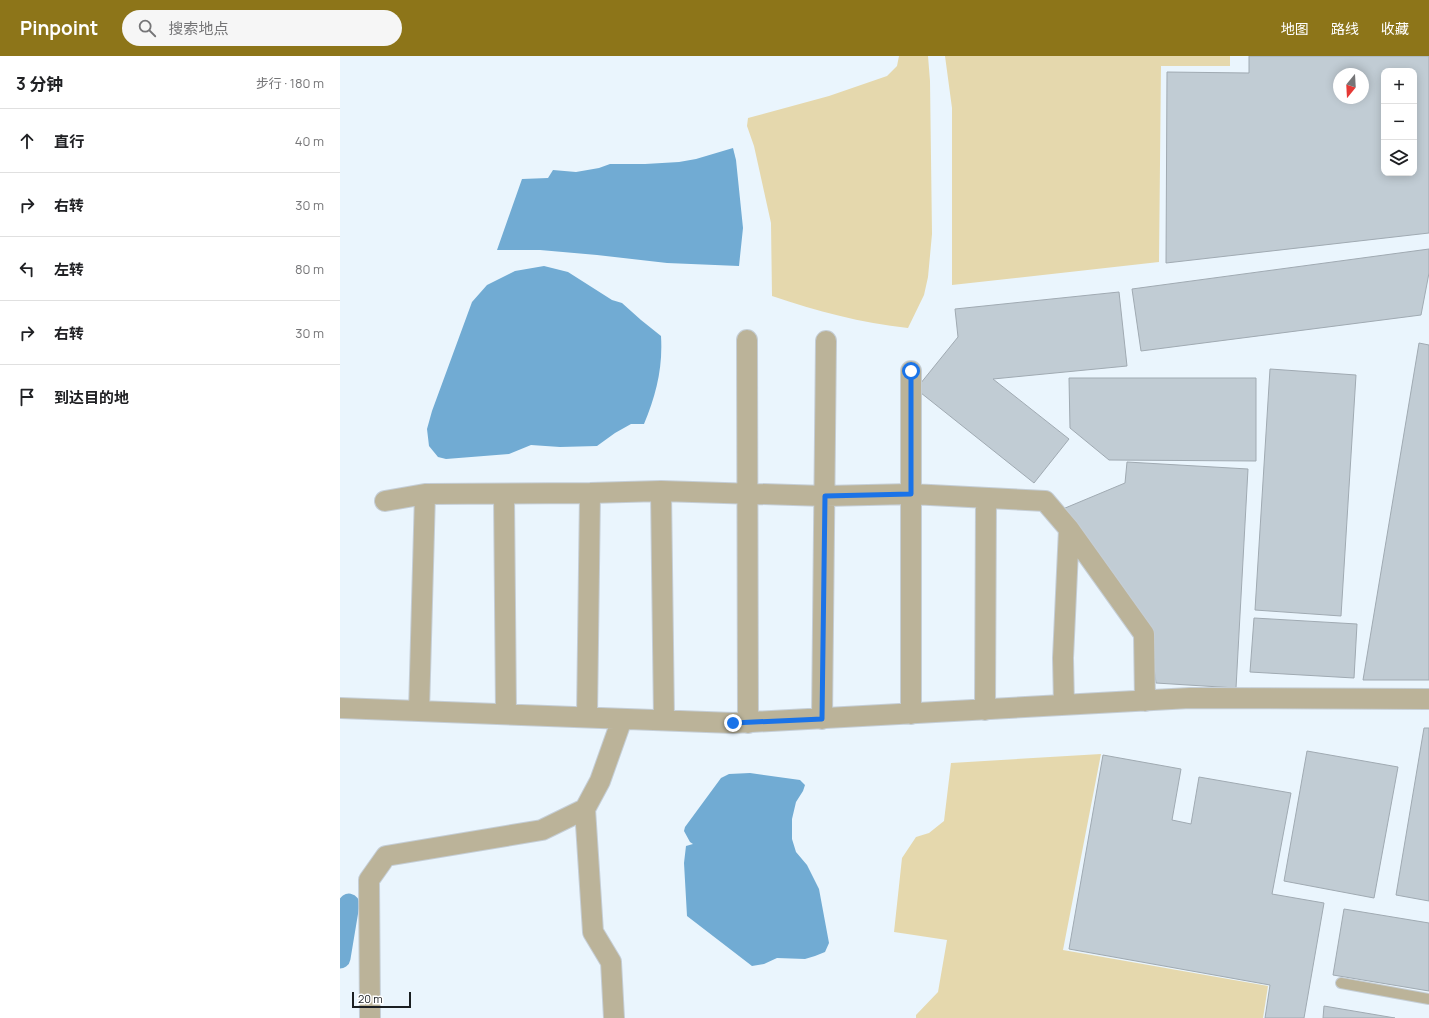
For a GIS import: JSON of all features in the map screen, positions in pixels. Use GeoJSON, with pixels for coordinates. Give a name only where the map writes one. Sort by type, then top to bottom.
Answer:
{"type":"FeatureCollection","features":[{"type":"Feature","properties":{"kind":"street"},"geometry":{"type":"LineString","coordinates":[[747,340],[748,723]]}},
{"type":"Feature","properties":{"kind":"street"},"geometry":{"type":"LineString","coordinates":[[822,719],[826,341]]}},
{"type":"Feature","properties":{"kind":"street"},"geometry":{"type":"LineString","coordinates":[[911,371],[911,714]]}},
{"type":"Feature","properties":{"kind":"street"},"geometry":{"type":"LineString","coordinates":[[661,491],[664,720]]}},
{"type":"Feature","properties":{"kind":"street"},"geometry":{"type":"LineString","coordinates":[[385,502],[425,494],[661,491],[825,496],[911,494],[1045,501],[1069,529],[1144,634],[1145,701]]}},
{"type":"Feature","properties":{"kind":"street"},"geometry":{"type":"LineString","coordinates":[[587,718],[590,493]]}},
{"type":"Feature","properties":{"kind":"street"},"geometry":{"type":"LineString","coordinates":[[419,711],[425,494]]}},
{"type":"Feature","properties":{"kind":"street"},"geometry":{"type":"LineString","coordinates":[[504,494],[506,714]]}},
{"type":"Feature","properties":{"kind":"street"},"geometry":{"type":"LineString","coordinates":[[985,710],[986,498]]}},
{"type":"Feature","properties":{"kind":"street"},"geometry":{"type":"LineString","coordinates":[[1064,705],[1063,658],[1069,529]]}},
{"type":"Feature","properties":{"kind":"street"},"geometry":{"type":"LineString","coordinates":[[340,708],[748,723],[1190,698],[1429,699]]}},
{"type":"Feature","properties":{"kind":"street"},"geometry":{"type":"LineString","coordinates":[[614,1018],[611,962],[593,932],[585,809],[600,781],[622,719]]}},
{"type":"Feature","properties":{"kind":"street"},"geometry":{"type":"LineString","coordinates":[[370,1018],[369,880],[386,856],[542,830],[585,809]]}},
{"type":"Feature","properties":{"kind":"lane"},"geometry":{"type":"LineString","coordinates":[[1342,984],[1429,999]]}},
{"type":"Feature","properties":{"kind":"shaded area"},"geometry":{"type":"Polygon","coordinates":[[[899,56],[928,56],[930,81],[932,234],[928,277],[924,295],[908,328],[839,316],[772,296],[771,223],[754,146],[747,126],[748,118],[829,96],[887,76],[897,66],[899,56]]]}},
{"type":"Feature","properties":{"kind":"shaded area"},"geometry":{"type":"Polygon","coordinates":[[[945,56],[1230,56],[1230,66],[1161,66],[1159,262],[952,285],[952,108],[945,56]]]}},
{"type":"Feature","properties":{"kind":"shaded area"},"geometry":{"type":"Polygon","coordinates":[[[1101,754],[1063,950],[1268,986],[1263,1018],[916,1018],[916,1015],[938,992],[947,940],[894,932],[902,858],[916,837],[929,833],[944,821],[951,763],[1101,754]]]}},
{"type":"Feature","properties":{"kind":"water"},"geometry":{"type":"Polygon","coordinates":[[[733,148],[736,160],[743,228],[739,266],[667,263],[540,250],[497,250],[522,179],[548,178],[553,170],[576,172],[599,168],[610,164],[679,162],[696,159],[733,148]]]}},
{"type":"Feature","properties":{"kind":"water"},"geometry":{"type":"Polygon","coordinates":[[[544,266],[568,272],[612,300],[622,303],[661,336],[661,359],[658,381],[644,424],[631,424],[597,446],[560,447],[531,445],[509,454],[446,459],[438,457],[429,446],[427,429],[432,411],[472,302],[487,285],[515,271],[544,266]]]}},
{"type":"Feature","properties":{"kind":"water"},"geometry":{"type":"Polygon","coordinates":[[[750,773],[800,780],[805,785],[796,802],[792,819],[792,839],[796,852],[807,865],[819,889],[829,943],[825,952],[815,956],[805,959],[777,958],[764,964],[752,966],[687,916],[684,863],[686,846],[693,844],[690,842],[684,831],[685,827],[721,778],[729,774],[750,773]]]}},
{"type":"Feature","properties":{"kind":"building"},"geometry":{"type":"Polygon","coordinates":[[[1249,56],[1429,56],[1429,233],[1166,263],[1167,72],[1249,73],[1249,56]]]}},
{"type":"Feature","properties":{"kind":"building"},"geometry":{"type":"Polygon","coordinates":[[[1429,249],[1429,273],[1421,315],[1141,351],[1132,289],[1429,249]]]}},
{"type":"Feature","properties":{"kind":"building"},"geometry":{"type":"Polygon","coordinates":[[[1119,292],[1127,366],[993,379],[1069,439],[1034,483],[916,389],[958,337],[955,309],[1119,292]]]}},
{"type":"Feature","properties":{"kind":"building"},"geometry":{"type":"Polygon","coordinates":[[[1419,343],[1429,345],[1429,680],[1363,680],[1419,343]]]}},
{"type":"Feature","properties":{"kind":"building"},"geometry":{"type":"Polygon","coordinates":[[[1270,369],[1356,375],[1341,616],[1255,610],[1270,369]]]}},
{"type":"Feature","properties":{"kind":"building"},"geometry":{"type":"Polygon","coordinates":[[[1069,378],[1256,378],[1256,461],[1109,460],[1070,428],[1069,378]]]}},
{"type":"Feature","properties":{"kind":"building"},"geometry":{"type":"Polygon","coordinates":[[[1127,462],[1248,469],[1236,688],[1156,683],[1150,637],[1058,511],[1125,483],[1127,462]]]}},
{"type":"Feature","properties":{"kind":"building"},"geometry":{"type":"Polygon","coordinates":[[[1254,618],[1357,624],[1354,678],[1250,672],[1254,618]]]}},
{"type":"Feature","properties":{"kind":"building"},"geometry":{"type":"Polygon","coordinates":[[[1424,728],[1429,728],[1429,901],[1396,895],[1424,728]]]}},
{"type":"Feature","properties":{"kind":"building"},"geometry":{"type":"Polygon","coordinates":[[[1307,751],[1398,767],[1374,898],[1284,881],[1307,751]]]}},
{"type":"Feature","properties":{"kind":"building"},"geometry":{"type":"Polygon","coordinates":[[[1103,755],[1181,769],[1172,820],[1191,824],[1199,777],[1291,793],[1272,894],[1324,903],[1304,1018],[1265,1018],[1270,985],[1069,949],[1103,755]]]}},
{"type":"Feature","properties":{"kind":"building"},"geometry":{"type":"Polygon","coordinates":[[[1344,909],[1429,923],[1429,991],[1333,975],[1344,909]]]}},
{"type":"Feature","properties":{"kind":"building"},"geometry":{"type":"Polygon","coordinates":[[[1324,1006],[1395,1018],[1323,1018],[1324,1006]]]}},
{"type":"Feature","properties":{"kind":"waterway"},"geometry":{"type":"LineString","coordinates":[[340,958],[349,904]]}},
{"type":"Feature","properties":{"kind":"route"},"geometry":{"type":"LineString","coordinates":[[733,723],[822,719],[825,496],[911,494],[911,371]]}}]}
